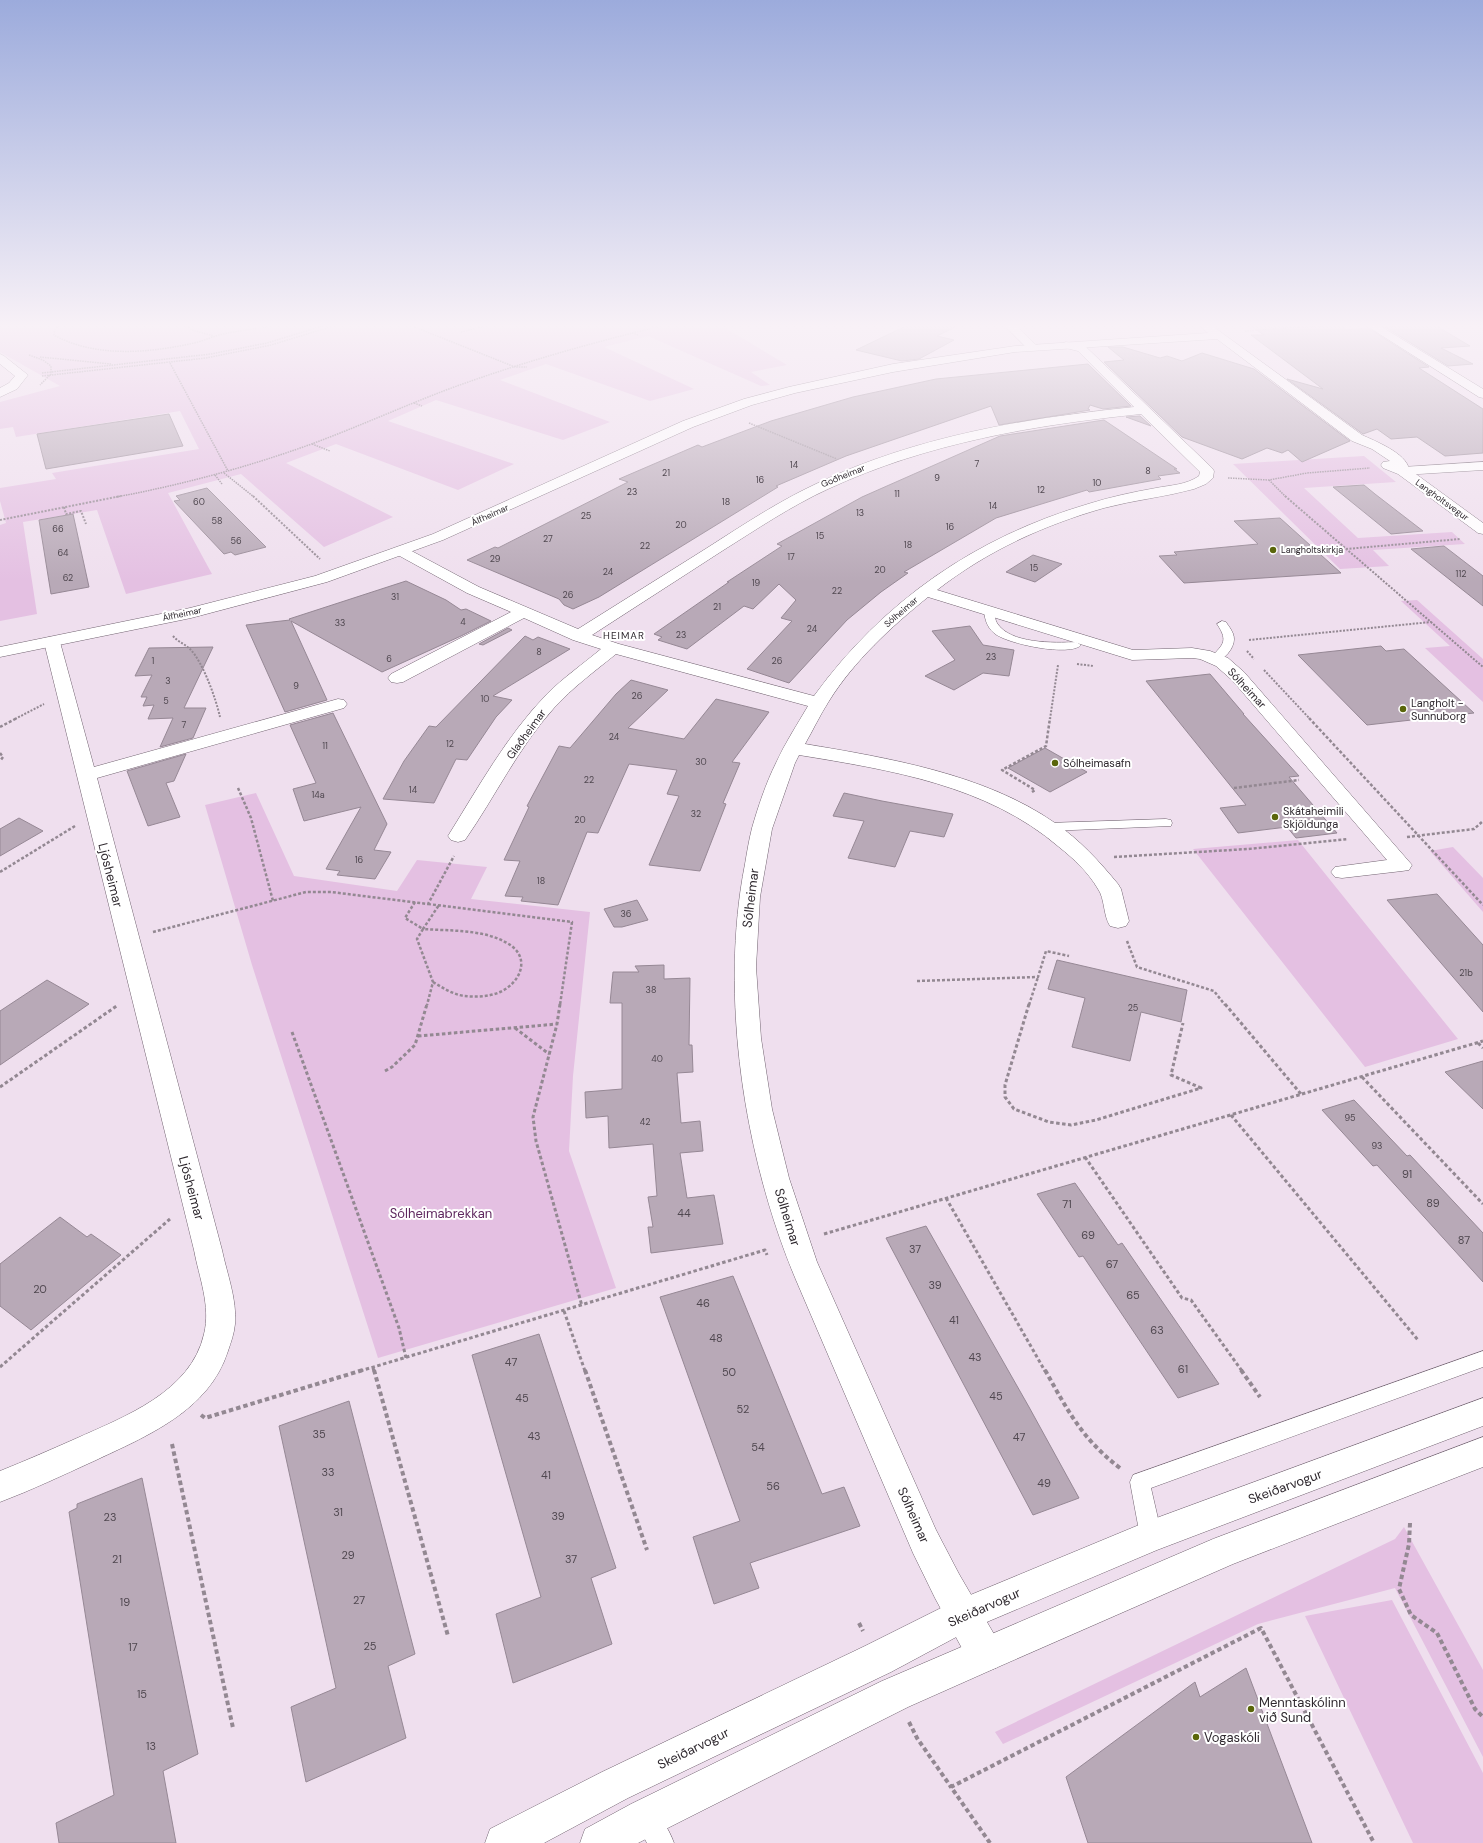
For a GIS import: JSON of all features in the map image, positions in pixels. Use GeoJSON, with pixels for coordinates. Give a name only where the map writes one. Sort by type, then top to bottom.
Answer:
{"type":"FeatureCollection","features":[{"type":"Feature","properties":{"kind":"street","name":"Álfheimar"},"geometry":{"type":"LineString","coordinates":[[0,652],[191,613],[321,579],[401,551],[489,515],[652,439],[726,410]]}},
{"type":"Feature","properties":{"kind":"street","name":"Goðheimar"},"geometry":{"type":"LineString","coordinates":[[579,636],[781,507],[814,488],[861,469],[937,444],[980,433],[1063,418],[1144,410]]}},
{"type":"Feature","properties":{"kind":"street","name":"Sólheimar"},"geometry":{"type":"LineString","coordinates":[[985,1654],[935,1564],[797,1247],[776,1179],[760,1114],[750,1055],[746,1000],[745,949],[748,902],[755,859],[765,819],[793,748],[819,703],[857,653],[879,631],[925,591],[982,552],[1026,530],[1096,506],[1154,492],[1185,487],[1204,481],[1208,475],[1207,472],[1144,410]]}},
{"type":"Feature","properties":{"kind":"street","name":"Langholtsvegur"},"geometry":{"type":"LineString","coordinates":[[1319,410],[1357,438],[1364,447],[1383,462],[1402,471],[1483,530]]}},
{"type":"Feature","properties":{"kind":"street"},"geometry":{"type":"LineString","coordinates":[[1402,471],[1483,466]]}},
{"type":"Feature","properties":{"kind":"street"},"geometry":{"type":"LineString","coordinates":[[401,551],[473,590],[579,636],[613,648],[819,703]]}},
{"type":"Feature","properties":{"kind":"street","name":"Sólheimar"},"geometry":{"type":"LineString","coordinates":[[925,591],[1132,655],[1192,653],[1215,659],[1230,668],[1402,865],[1342,872]]}},
{"type":"Feature","properties":{"kind":"street"},"geometry":{"type":"LineString","coordinates":[[398,678],[524,612]]}},
{"type":"Feature","properties":{"kind":"street","name":"Ljósheimar"},"geometry":{"type":"LineString","coordinates":[[0,1487],[152,1419],[176,1401],[199,1377],[212,1356],[219,1334],[220,1314],[208,1250],[140,990],[52,642]]}},
{"type":"Feature","properties":{"kind":"street","name":"Glaðheimar"},"geometry":{"type":"LineString","coordinates":[[458,836],[520,738],[546,705],[573,680],[613,648]]}},
{"type":"Feature","properties":{"kind":"street"},"geometry":{"type":"LineString","coordinates":[[86,775],[338,704]]}},
{"type":"Feature","properties":{"kind":"street"},"geometry":{"type":"LineString","coordinates":[[793,748],[872,761],[924,773],[969,788],[1011,806],[1048,827],[1086,859],[1110,889],[1118,921]]}},
{"type":"Feature","properties":{"kind":"street","name":"Skeiðarvogur"},"geometry":{"type":"LineString","coordinates":[[504,1843],[615,1785],[878,1659],[963,1615],[1151,1536],[1483,1412]]}},
{"type":"Feature","properties":{"kind":"street"},"geometry":{"type":"LineString","coordinates":[[599,1843],[653,1830],[895,1694],[985,1654],[1225,1551],[1483,1452]]}},
{"type":"Feature","properties":{"kind":"lane"},"geometry":{"type":"LineString","coordinates":[[989,611],[991,623],[999,631],[1012,638],[1035,645],[1063,647],[1076,645]]}},
{"type":"Feature","properties":{"kind":"lane"},"geometry":{"type":"LineString","coordinates":[[1215,659],[1223,653],[1230,641],[1229,636],[1222,624]]}},
{"type":"Feature","properties":{"kind":"lane"},"geometry":{"type":"LineString","coordinates":[[1048,827],[1166,823]]}},
{"type":"Feature","properties":{"kind":"lane"},"geometry":{"type":"LineString","coordinates":[[1151,1536],[1140,1482],[1483,1359]]}},
{"type":"Feature","properties":{"kind":"path"},"geometry":{"type":"LineString","coordinates":[[195,410],[228,471]]}},
{"type":"Feature","properties":{"kind":"path"},"geometry":{"type":"LineString","coordinates":[[0,520],[154,490],[224,473],[312,444],[397,410]]}},
{"type":"Feature","properties":{"kind":"path"},"geometry":{"type":"LineString","coordinates":[[748,423],[861,469]]}},
{"type":"Feature","properties":{"kind":"path"},"geometry":{"type":"LineString","coordinates":[[312,444],[330,451]]}},
{"type":"Feature","properties":{"kind":"path"},"geometry":{"type":"LineString","coordinates":[[1228,478],[1269,480],[1308,473],[1376,468]]}},
{"type":"Feature","properties":{"kind":"path"},"geometry":{"type":"LineString","coordinates":[[224,473],[244,488],[321,560]]}},
{"type":"Feature","properties":{"kind":"path"},"geometry":{"type":"LineString","coordinates":[[215,475],[222,484]]}},
{"type":"Feature","properties":{"kind":"path"},"geometry":{"type":"LineString","coordinates":[[1269,480],[1345,549],[1483,667]]}},
{"type":"Feature","properties":{"kind":"path"},"geometry":{"type":"LineString","coordinates":[[64,507],[66,514],[81,511],[86,524]]}},
{"type":"Feature","properties":{"kind":"path"},"geometry":{"type":"LineString","coordinates":[[1345,549],[1460,538]]}},
{"type":"Feature","properties":{"kind":"path"},"geometry":{"type":"LineString","coordinates":[[1230,641],[1431,622]]}},
{"type":"Feature","properties":{"kind":"path"},"geometry":{"type":"LineString","coordinates":[[172,635],[176,641],[185,644],[192,651],[219,712],[224,737]]}},
{"type":"Feature","properties":{"kind":"path"},"geometry":{"type":"LineString","coordinates":[[1011,806],[1035,790],[1002,770],[1046,746],[1059,662],[1063,647]]}},
{"type":"Feature","properties":{"kind":"path"},"geometry":{"type":"LineString","coordinates":[[1250,654],[1255,660]]}},
{"type":"Feature","properties":{"kind":"path"},"geometry":{"type":"LineString","coordinates":[[1261,666],[1483,905]]}},
{"type":"Feature","properties":{"kind":"path"},"geometry":{"type":"LineString","coordinates":[[0,727],[65,693]]}},
{"type":"Feature","properties":{"kind":"path"},"geometry":{"type":"LineString","coordinates":[[0,753],[3,757],[0,761]]}},
{"type":"Feature","properties":{"kind":"path"},"geometry":{"type":"LineString","coordinates":[[1234,788],[1326,777]]}},
{"type":"Feature","properties":{"kind":"path"},"geometry":{"type":"LineString","coordinates":[[238,788],[251,818],[273,900]]}},
{"type":"Feature","properties":{"kind":"path"},"geometry":{"type":"LineString","coordinates":[[0,872],[96,813]]}},
{"type":"Feature","properties":{"kind":"path"},"geometry":{"type":"LineString","coordinates":[[1403,837],[1474,829],[1483,821]]}},
{"type":"Feature","properties":{"kind":"path"},"geometry":{"type":"LineString","coordinates":[[1086,859],[1248,849],[1378,836]]}},
{"type":"Feature","properties":{"kind":"path"},"geometry":{"type":"LineString","coordinates":[[428,904],[454,856]]}},
{"type":"Feature","properties":{"kind":"path"},"geometry":{"type":"LineString","coordinates":[[152,933],[306,892],[324,892],[415,902],[572,922],[557,1024],[533,1117],[536,1141],[582,1306]]}},
{"type":"Feature","properties":{"kind":"path"},"geometry":{"type":"LineString","coordinates":[[415,902],[405,918],[423,929],[489,936],[507,942],[518,951],[523,960],[522,969],[515,980],[501,991],[483,996],[460,994],[448,991],[433,982]]}},
{"type":"Feature","properties":{"kind":"path"},"geometry":{"type":"LineString","coordinates":[[385,1071],[392,1067],[415,1045],[418,1036],[433,982],[417,939],[439,905]]}},
{"type":"Feature","properties":{"kind":"path"},"geometry":{"type":"LineString","coordinates":[[1118,921],[1138,967],[1214,991],[1301,1094]]}},
{"type":"Feature","properties":{"kind":"path"},"geometry":{"type":"LineString","coordinates":[[1069,956],[1046,951],[1020,1030],[1004,1092],[1009,1104],[1014,1108],[1039,1120],[1059,1124],[1080,1124],[1201,1088],[1171,1075],[1183,1023]]}},
{"type":"Feature","properties":{"kind":"path"},"geometry":{"type":"LineString","coordinates":[[917,981],[1038,977]]}},
{"type":"Feature","properties":{"kind":"path"},"geometry":{"type":"LineString","coordinates":[[0,1087],[140,990]]}},
{"type":"Feature","properties":{"kind":"path"},"geometry":{"type":"LineString","coordinates":[[418,1036],[557,1024]]}},
{"type":"Feature","properties":{"kind":"path"},"geometry":{"type":"LineString","coordinates":[[515,1027],[549,1054]]}},
{"type":"Feature","properties":{"kind":"path"},"geometry":{"type":"LineString","coordinates":[[292,1032],[400,1328],[406,1358]]}},
{"type":"Feature","properties":{"kind":"path"},"geometry":{"type":"LineString","coordinates":[[824,1234],[1483,1041]]}},
{"type":"Feature","properties":{"kind":"path"},"geometry":{"type":"LineString","coordinates":[[1477,1043],[1483,1048]]}},
{"type":"Feature","properties":{"kind":"path"},"geometry":{"type":"LineString","coordinates":[[1362,1076],[1483,1204]]}},
{"type":"Feature","properties":{"kind":"path"},"geometry":{"type":"LineString","coordinates":[[1231,1114],[1418,1340]]}},
{"type":"Feature","properties":{"kind":"path"},"geometry":{"type":"LineString","coordinates":[[1085,1157],[1182,1298],[1191,1300],[1260,1397]]}},
{"type":"Feature","properties":{"kind":"path"},"geometry":{"type":"LineString","coordinates":[[946,1198],[1074,1422],[1097,1450],[1120,1468]]}},
{"type":"Feature","properties":{"kind":"path"},"geometry":{"type":"LineString","coordinates":[[0,1367],[194,1199]]}},
{"type":"Feature","properties":{"kind":"path"},"geometry":{"type":"LineString","coordinates":[[176,1401],[205,1418],[765,1250],[767,1256]]}},
{"type":"Feature","properties":{"kind":"path"},"geometry":{"type":"LineString","coordinates":[[564,1311],[647,1550]]}},
{"type":"Feature","properties":{"kind":"path"},"geometry":{"type":"LineString","coordinates":[[373,1368],[448,1636]]}},
{"type":"Feature","properties":{"kind":"path"},"geometry":{"type":"LineString","coordinates":[[172,1444],[233,1728]]}},
{"type":"Feature","properties":{"kind":"path"},"geometry":{"type":"LineString","coordinates":[[1410,1523],[1409,1544],[1399,1589],[1411,1615],[1437,1633],[1475,1709],[1483,1718]]}},
{"type":"Feature","properties":{"kind":"path"},"geometry":{"type":"LineString","coordinates":[[951,1787],[1261,1628],[1374,1843]]}},
{"type":"Feature","properties":{"kind":"path"},"geometry":{"type":"LineString","coordinates":[[917,1738],[990,1843]]}},
{"type":"Feature","properties":{"kind":"green space"},"geometry":{"type":"Polygon","coordinates":[[[0,410],[413,410],[388,421],[514,464],[458,490],[336,444],[286,463],[393,517],[324,547],[241,474],[168,493],[212,574],[126,594],[97,510],[23,522],[37,614],[0,621],[0,525],[6,523],[0,501],[0,488],[56,479],[52,473],[199,449],[180,411],[16,437],[13,427],[0,429],[0,410]]]}},
{"type":"Feature","properties":{"kind":"green space"},"geometry":{"type":"Polygon","coordinates":[[[468,410],[579,410],[610,422],[563,440],[468,410]]]}},
{"type":"Feature","properties":{"kind":"green space"},"geometry":{"type":"Polygon","coordinates":[[[1364,456],[1396,482],[1304,488],[1358,538],[1452,532],[1465,544],[1373,550],[1389,566],[1340,569],[1233,464],[1364,456]]]}},
{"type":"Feature","properties":{"kind":"green space"},"geometry":{"type":"Polygon","coordinates":[[[1417,600],[1483,659],[1483,702],[1425,648],[1450,646],[1401,601],[1417,600]]]}},
{"type":"Feature","properties":{"kind":"green space","name":"Sólheimabrekkan"},"geometry":{"type":"Polygon","coordinates":[[[256,793],[294,876],[397,891],[417,860],[487,867],[471,899],[590,912],[573,1076],[569,1151],[616,1288],[378,1358],[252,965],[205,805],[256,793]]]}},
{"type":"Feature","properties":{"kind":"green space"},"geometry":{"type":"Polygon","coordinates":[[[1298,840],[1458,1039],[1365,1067],[1193,849],[1298,840]]]}},
{"type":"Feature","properties":{"kind":"green space"},"geometry":{"type":"Polygon","coordinates":[[[1453,847],[1483,878],[1483,912],[1430,851],[1453,847]]]}},
{"type":"Feature","properties":{"kind":"green space"},"geometry":{"type":"Polygon","coordinates":[[[1404,1527],[1483,1670],[1483,1757],[1395,1588],[1258,1624],[1003,1744],[995,1732],[1395,1539],[1404,1527]]]}},
{"type":"Feature","properties":{"kind":"green space"},"geometry":{"type":"Polygon","coordinates":[[[1392,1600],[1483,1773],[1483,1843],[1413,1843],[1305,1616],[1392,1600]]]}},
{"type":"Feature","properties":{"kind":"building"},"geometry":{"type":"Polygon","coordinates":[[[809,410],[979,410],[846,456],[776,486],[778,487],[599,597],[573,609],[564,605],[559,599],[467,560],[495,547],[498,548],[628,482],[619,479],[698,445],[702,447],[771,421],[809,410]]]}},
{"type":"Feature","properties":{"kind":"building"},"geometry":{"type":"Polygon","coordinates":[[[993,410],[1090,410],[999,425],[993,410]]]}},
{"type":"Feature","properties":{"kind":"building"},"geometry":{"type":"Polygon","coordinates":[[[1154,410],[1309,410],[1350,441],[1302,462],[1288,450],[1282,453],[1267,448],[1242,459],[1182,437],[1154,410]]]}},
{"type":"Feature","properties":{"kind":"building"},"geometry":{"type":"Polygon","coordinates":[[[1330,410],[1483,410],[1483,453],[1445,456],[1417,437],[1391,439],[1377,429],[1363,434],[1330,410]]]}},
{"type":"Feature","properties":{"kind":"building"},"geometry":{"type":"Polygon","coordinates":[[[169,414],[183,446],[46,469],[37,434],[169,414]]]}},
{"type":"Feature","properties":{"kind":"building"},"geometry":{"type":"Polygon","coordinates":[[[1140,416],[1151,426],[1126,417],[1140,416]]]}},
{"type":"Feature","properties":{"kind":"building"},"geometry":{"type":"Polygon","coordinates":[[[1104,420],[1177,469],[1174,469],[1180,473],[1158,476],[1161,479],[1089,492],[1087,490],[996,518],[904,572],[908,573],[881,592],[847,620],[789,683],[747,669],[792,621],[781,618],[796,600],[779,584],[753,609],[744,606],[687,649],[658,640],[662,637],[654,634],[729,582],[727,582],[782,546],[777,544],[862,497],[1000,436],[1104,420]]]}},
{"type":"Feature","properties":{"kind":"building"},"geometry":{"type":"Polygon","coordinates":[[[1364,485],[1423,531],[1391,534],[1333,487],[1364,485]]]}},
{"type":"Feature","properties":{"kind":"building"},"geometry":{"type":"Polygon","coordinates":[[[207,488],[266,547],[235,555],[231,552],[224,554],[174,501],[180,500],[176,496],[207,488]]]}},
{"type":"Feature","properties":{"kind":"building"},"geometry":{"type":"Polygon","coordinates":[[[73,514],[89,587],[51,594],[39,520],[73,514]]]}},
{"type":"Feature","properties":{"kind":"building","name":"Langholtskirkja"},"geometry":{"type":"Polygon","coordinates":[[[1280,518],[1341,573],[1184,583],[1159,556],[1177,555],[1174,552],[1258,544],[1234,521],[1280,518]]]}},
{"type":"Feature","properties":{"kind":"building"},"geometry":{"type":"Polygon","coordinates":[[[1444,546],[1483,576],[1483,606],[1411,549],[1444,546]]]}},
{"type":"Feature","properties":{"kind":"building"},"geometry":{"type":"Polygon","coordinates":[[[1033,555],[1062,564],[1035,582],[1006,572],[1033,555]]]}},
{"type":"Feature","properties":{"kind":"building"},"geometry":{"type":"Polygon","coordinates":[[[406,581],[446,600],[461,610],[466,609],[491,621],[382,672],[291,621],[327,700],[285,712],[246,625],[290,620],[289,619],[406,581]]]}},
{"type":"Feature","properties":{"kind":"building"},"geometry":{"type":"Polygon","coordinates":[[[970,626],[983,645],[1014,650],[1009,676],[983,673],[954,690],[925,676],[955,660],[932,631],[970,626]]]}},
{"type":"Feature","properties":{"kind":"building"},"geometry":{"type":"Polygon","coordinates":[[[508,628],[512,630],[483,645],[479,644],[508,628]]]}},
{"type":"Feature","properties":{"kind":"building"},"geometry":{"type":"Polygon","coordinates":[[[525,636],[533,640],[538,637],[570,649],[493,696],[512,700],[496,717],[467,760],[456,759],[434,803],[383,799],[404,761],[429,726],[436,727],[525,636]]]}},
{"type":"Feature","properties":{"kind":"building"},"geometry":{"type":"Polygon","coordinates":[[[1381,646],[1386,651],[1404,649],[1474,713],[1367,725],[1298,655],[1381,646]]]}},
{"type":"Feature","properties":{"kind":"building"},"geometry":{"type":"Polygon","coordinates":[[[213,647],[184,708],[206,708],[193,738],[160,747],[173,718],[148,719],[154,705],[143,706],[147,697],[141,697],[152,675],[135,676],[149,648],[213,647]]]}},
{"type":"Feature","properties":{"kind":"building"},"geometry":{"type":"Polygon","coordinates":[[[1210,674],[1243,714],[1299,776],[1289,777],[1337,833],[1296,838],[1287,827],[1238,833],[1220,808],[1246,805],[1146,681],[1210,674]]]}},
{"type":"Feature","properties":{"kind":"building"},"geometry":{"type":"Polygon","coordinates":[[[631,680],[668,690],[628,728],[684,739],[716,699],[769,712],[732,762],[740,763],[723,803],[726,804],[700,871],[649,865],[679,796],[667,794],[677,770],[629,764],[598,833],[587,832],[558,905],[521,901],[523,897],[505,896],[520,861],[504,860],[529,807],[527,806],[559,746],[570,748],[616,694],[631,680]]]}},
{"type":"Feature","properties":{"kind":"building"},"geometry":{"type":"Polygon","coordinates":[[[333,713],[387,824],[374,850],[391,852],[375,879],[337,875],[340,871],[326,869],[361,807],[304,821],[293,789],[316,783],[290,725],[333,713]]]}},
{"type":"Feature","properties":{"kind":"building"},"geometry":{"type":"Polygon","coordinates":[[[1045,748],[1087,772],[1050,792],[1008,768],[1045,748]]]}},
{"type":"Feature","properties":{"kind":"building"},"geometry":{"type":"Polygon","coordinates":[[[186,754],[174,781],[166,783],[180,817],[148,826],[127,771],[186,754]]]}},
{"type":"Feature","properties":{"kind":"building"},"geometry":{"type":"Polygon","coordinates":[[[844,793],[953,814],[944,837],[910,831],[895,867],[848,858],[864,821],[833,816],[844,793]]]}},
{"type":"Feature","properties":{"kind":"building"},"geometry":{"type":"Polygon","coordinates":[[[19,818],[43,831],[0,856],[0,829],[19,818]]]}},
{"type":"Feature","properties":{"kind":"building"},"geometry":{"type":"Polygon","coordinates":[[[1437,894],[1483,945],[1483,1012],[1387,900],[1437,894]]]}},
{"type":"Feature","properties":{"kind":"building"},"geometry":{"type":"Polygon","coordinates":[[[637,900],[648,920],[622,927],[614,927],[604,909],[637,900]]]}},
{"type":"Feature","properties":{"kind":"building"},"geometry":{"type":"Polygon","coordinates":[[[1057,960],[1187,990],[1181,1022],[1141,1012],[1130,1061],[1072,1047],[1085,998],[1048,989],[1057,960]]]}},
{"type":"Feature","properties":{"kind":"building"},"geometry":{"type":"Polygon","coordinates":[[[664,965],[664,979],[690,978],[689,1045],[692,1045],[693,1072],[677,1073],[681,1123],[700,1121],[703,1151],[680,1153],[687,1198],[714,1195],[723,1244],[651,1253],[648,1227],[653,1227],[648,1197],[657,1196],[653,1144],[609,1148],[608,1116],[586,1118],[585,1092],[622,1089],[622,1003],[610,1003],[613,972],[639,972],[635,966],[664,965]]]}},
{"type":"Feature","properties":{"kind":"building"},"geometry":{"type":"Polygon","coordinates":[[[47,980],[89,1004],[0,1065],[0,1011],[47,980]]]}},
{"type":"Feature","properties":{"kind":"building"},"geometry":{"type":"Polygon","coordinates":[[[1483,1061],[1483,1109],[1445,1072],[1483,1061]]]}},
{"type":"Feature","properties":{"kind":"building"},"geometry":{"type":"Polygon","coordinates":[[[1354,1100],[1407,1156],[1410,1155],[1483,1233],[1483,1282],[1377,1165],[1373,1166],[1322,1110],[1354,1100]]]}},
{"type":"Feature","properties":{"kind":"building"},"geometry":{"type":"Polygon","coordinates":[[[1075,1183],[1118,1245],[1122,1243],[1219,1384],[1178,1398],[1083,1256],[1079,1257],[1037,1194],[1075,1183]]]}},
{"type":"Feature","properties":{"kind":"building"},"geometry":{"type":"Polygon","coordinates":[[[60,1217],[87,1237],[91,1234],[121,1255],[31,1330],[0,1306],[0,1264],[60,1217]]]}},
{"type":"Feature","properties":{"kind":"building"},"geometry":{"type":"Polygon","coordinates":[[[926,1226],[1079,1498],[1033,1515],[886,1238],[926,1226]]]}},
{"type":"Feature","properties":{"kind":"building"},"geometry":{"type":"Polygon","coordinates":[[[733,1276],[822,1494],[844,1487],[860,1526],[750,1563],[759,1588],[714,1604],[693,1537],[740,1521],[660,1297],[733,1276]]]}},
{"type":"Feature","properties":{"kind":"building"},"geometry":{"type":"Polygon","coordinates":[[[539,1334],[616,1568],[591,1578],[612,1644],[513,1683],[496,1614],[541,1597],[472,1355],[539,1334]]]}},
{"type":"Feature","properties":{"kind":"building"},"geometry":{"type":"Polygon","coordinates":[[[349,1401],[415,1654],[388,1666],[406,1738],[306,1782],[291,1707],[336,1688],[279,1426],[349,1401]]]}},
{"type":"Feature","properties":{"kind":"building"},"geometry":{"type":"Polygon","coordinates":[[[142,1478],[198,1754],[163,1771],[176,1843],[59,1843],[56,1823],[114,1795],[69,1512],[77,1508],[77,1504],[142,1478]]]}},
{"type":"Feature","properties":{"kind":"building","name":"Vogaskóli"},"geometry":{"type":"Polygon","coordinates":[[[1246,1668],[1312,1843],[1088,1843],[1066,1777],[1195,1682],[1200,1697],[1246,1668]]]}},
{"type":"Feature","properties":{"kind":"place","name":"Langholtskirkja"},"geometry":{"type":"Point","coordinates":[1273,550]}},
{"type":"Feature","properties":{"kind":"place","name":"Langholt - Sunnuborg"},"geometry":{"type":"Point","coordinates":[1403,709]}},
{"type":"Feature","properties":{"kind":"place","name":"Sólheimasafn"},"geometry":{"type":"Point","coordinates":[1055,763]}},
{"type":"Feature","properties":{"kind":"place","name":"Skátaheimili Skjöldunga"},"geometry":{"type":"Point","coordinates":[1275,817]}},
{"type":"Feature","properties":{"kind":"place","name":"Menntaskólinn við Sund"},"geometry":{"type":"Point","coordinates":[1251,1709]}},
{"type":"Feature","properties":{"kind":"place","name":"Vogaskóli"},"geometry":{"type":"Point","coordinates":[1196,1737]}},
{"type":"Feature","properties":{"kind":"district","name":"HEIMAR"},"geometry":{"type":"Point","coordinates":[624,635]}}]}
